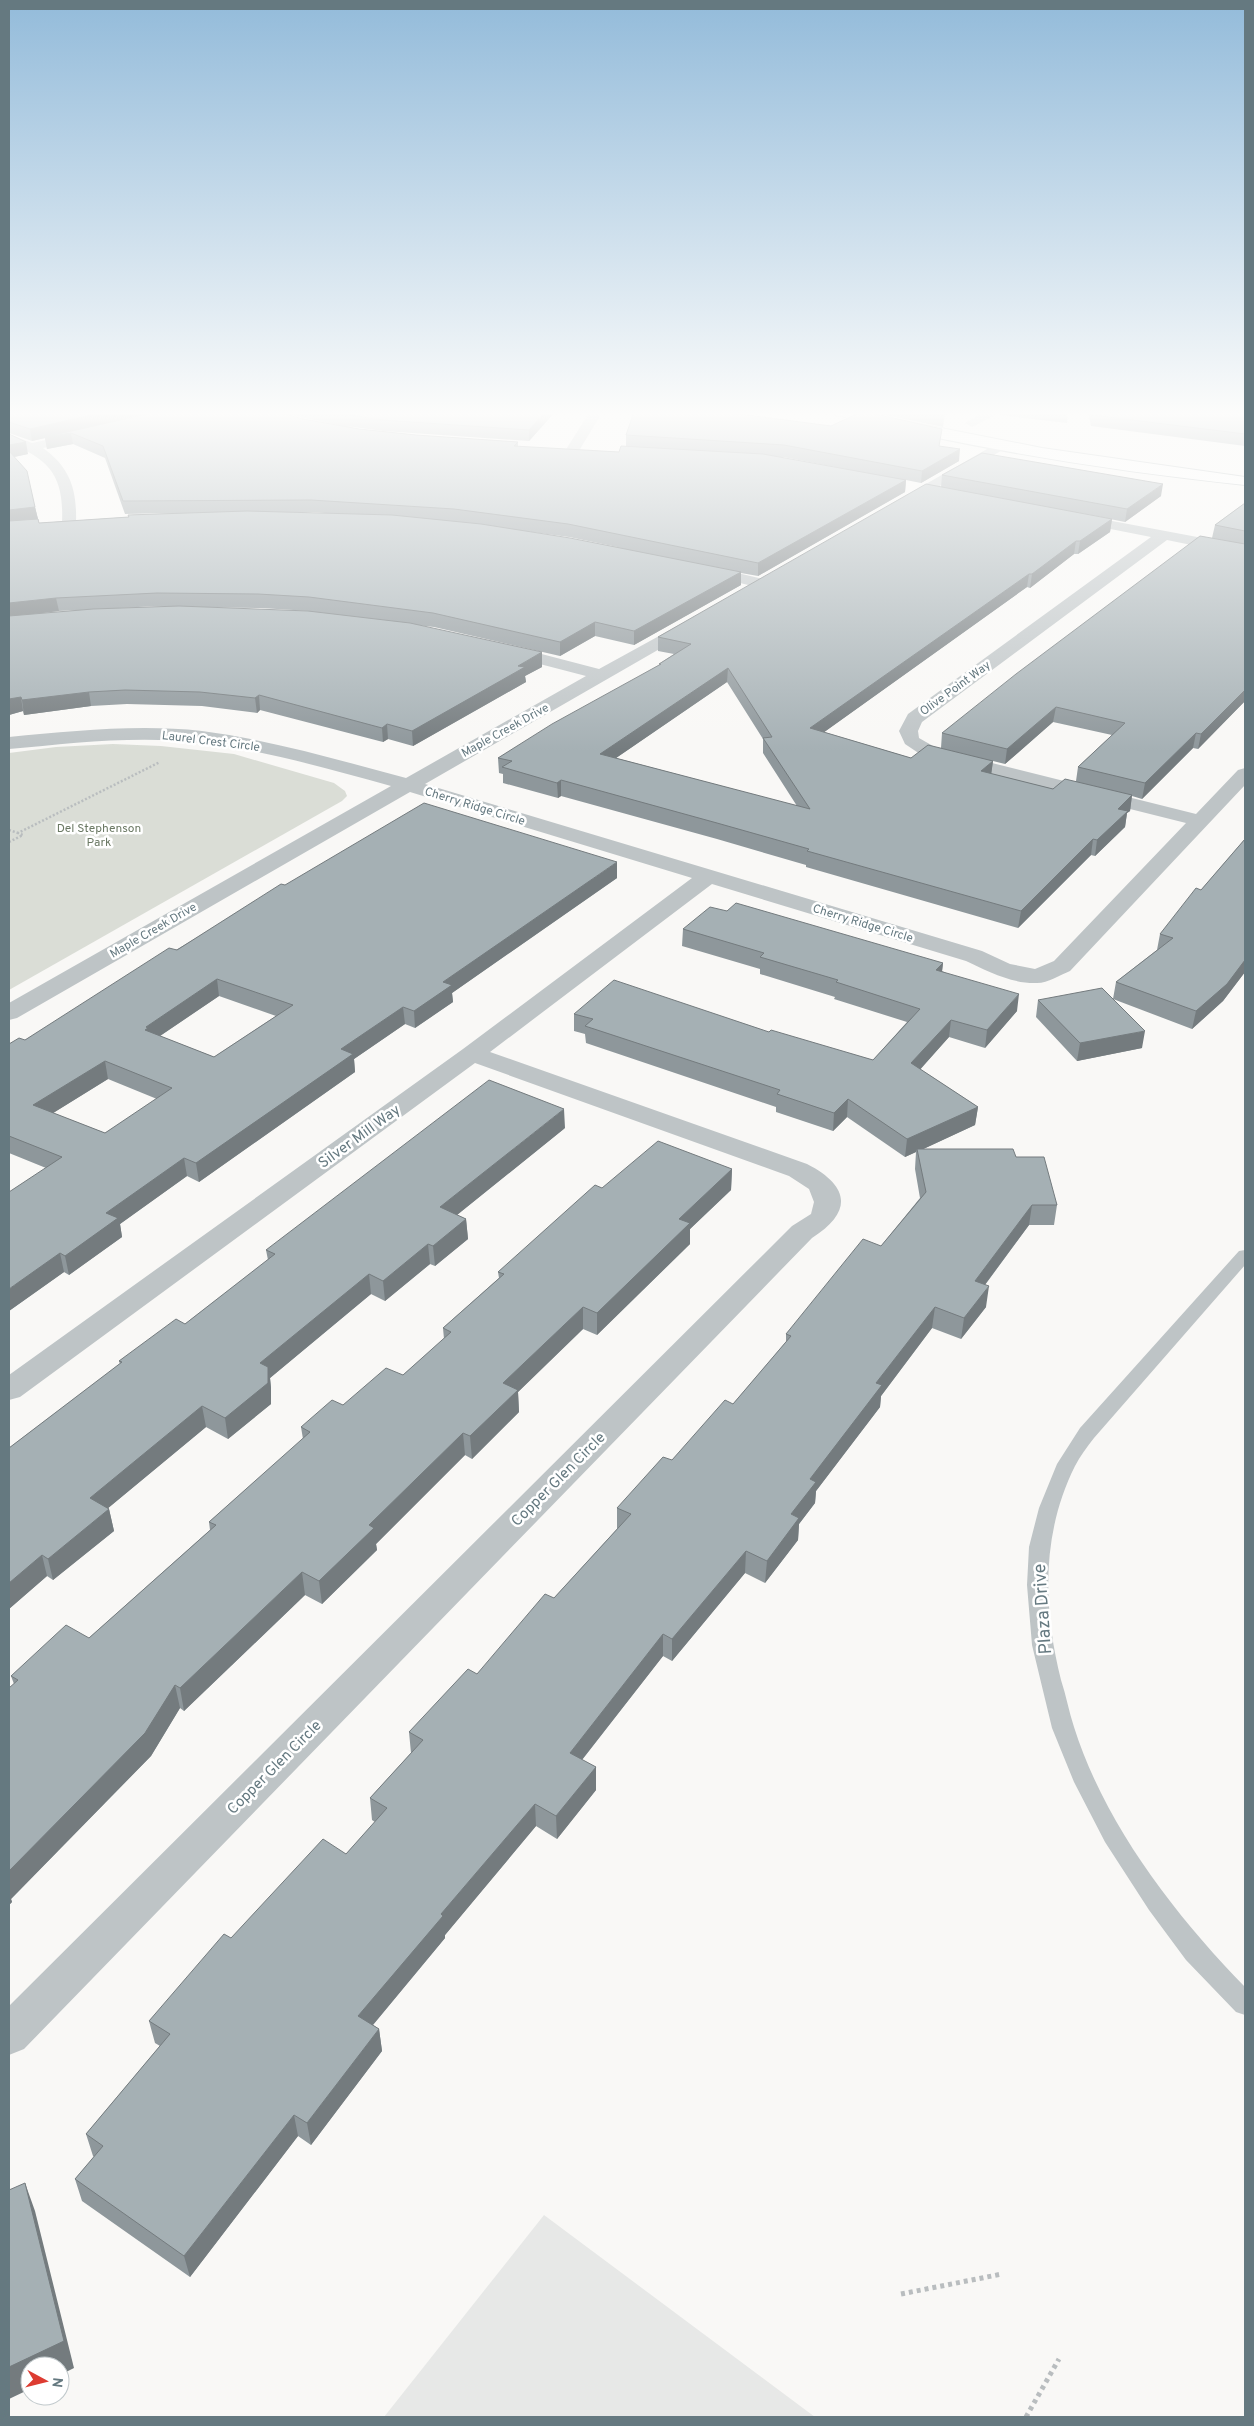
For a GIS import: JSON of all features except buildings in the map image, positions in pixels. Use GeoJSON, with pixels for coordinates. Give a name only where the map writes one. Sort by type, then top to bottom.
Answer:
{"type":"FeatureCollection","features":[{"type":"Feature","properties":{"kind":"street"},"geometry":{"type":"LineString","coordinates":[[1110,525],[1245,551]]}},
{"type":"Feature","properties":{"kind":"street","name":"Olive Point Way"},"geometry":{"type":"LineString","coordinates":[[1163,536],[914,718],[908,726],[908,735],[911,742],[933,754],[1201,821]]}},
{"type":"Feature","properties":{"kind":"street"},"geometry":{"type":"LineString","coordinates":[[687,566],[761,583]]}},
{"type":"Feature","properties":{"kind":"street"},"geometry":{"type":"LineString","coordinates":[[736,598],[778,573]]}},
{"type":"Feature","properties":{"kind":"street","name":"Maple Creek Drive"},"geometry":{"type":"LineString","coordinates":[[9,1013],[703,617]]}},
{"type":"Feature","properties":{"kind":"street"},"geometry":{"type":"LineString","coordinates":[[493,646],[603,675]]}},
{"type":"Feature","properties":{"kind":"street","name":"Laurel Crest Circle"},"geometry":{"type":"LineString","coordinates":[[9,743],[114,734],[202,737],[286,751],[408,785]]}},
{"type":"Feature","properties":{"kind":"street","name":"Cherry Ridge Circle"},"geometry":{"type":"LineString","coordinates":[[408,785],[707,877],[974,956],[1004,970],[1037,976],[1062,966],[1245,774]]}},
{"type":"Feature","properties":{"kind":"street","name":"Silver Mill Way"},"geometry":{"type":"LineString","coordinates":[[9,1390],[472,1054],[707,877]]}},
{"type":"Feature","properties":{"kind":"street","name":"Copper Glen Circle"},"geometry":{"type":"LineString","coordinates":[[9,2035],[795,1239],[821,1220],[828,1207],[826,1191],[813,1178],[798,1170],[472,1054]]}},
{"type":"Feature","properties":{"kind":"lane","name":"Plaza Drive"},"geometry":{"type":"LineString","coordinates":[[1245,1255],[1087,1433],[1066,1464],[1049,1508],[1038,1547],[1037,1585],[1042,1646],[1063,1728],[1085,1782],[1113,1835],[1157,1903],[1196,1952],[1245,2004]]}},
{"type":"Feature","properties":{"kind":"path"},"geometry":{"type":"LineString","coordinates":[[18,833],[168,759]]}},
{"type":"Feature","properties":{"kind":"path"},"geometry":{"type":"LineString","coordinates":[[9,830],[23,835],[9,842]]}},
{"type":"Feature","properties":{"kind":"path"},"geometry":{"type":"LineString","coordinates":[[900,2294],[1002,2274]]}},
{"type":"Feature","properties":{"kind":"path"},"geometry":{"type":"LineString","coordinates":[[1026,2417],[1059,2359]]}},
{"type":"Feature","properties":{"kind":"shaded area"},"geometry":{"type":"Polygon","coordinates":[[[544,2215],[815,2417],[384,2417],[544,2215]]]}},
{"type":"Feature","properties":{"kind":"green space","name":"Del Stephenson Park"},"geometry":{"type":"Polygon","coordinates":[[[113,744],[161,746],[234,754],[334,783],[345,791],[347,796],[342,801],[9,990],[9,753],[56,747],[113,744]]]}}]}
